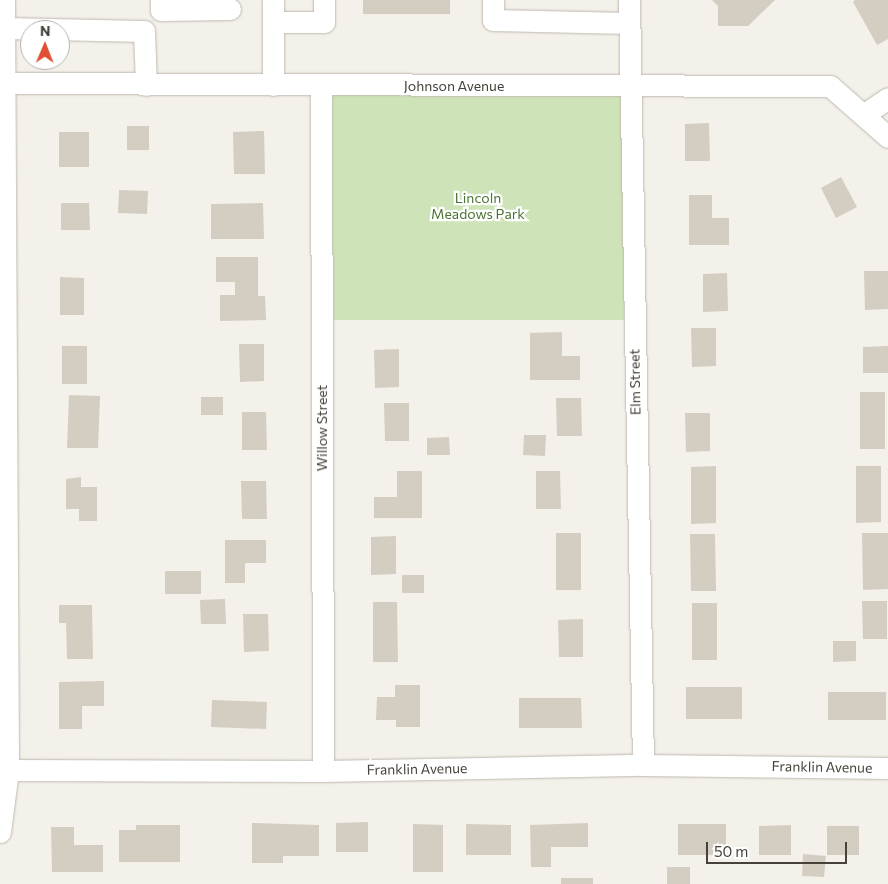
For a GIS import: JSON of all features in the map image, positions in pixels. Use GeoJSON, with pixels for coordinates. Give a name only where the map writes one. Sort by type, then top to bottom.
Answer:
{"type":"FeatureCollection","features":[{"type":"Feature","properties":{"kind":"street"},"geometry":{"type":"LineString","coordinates":[[0,832],[8,770],[2,83],[4,0]]}},
{"type":"Feature","properties":{"kind":"street"},"geometry":{"type":"LineString","coordinates":[[273,0],[273,85]]}},
{"type":"Feature","properties":{"kind":"street"},"geometry":{"type":"LineString","coordinates":[[273,22],[324,22],[324,0]]}},
{"type":"Feature","properties":{"kind":"street"},"geometry":{"type":"LineString","coordinates":[[493,0],[493,20],[628,23]]}},
{"type":"Feature","properties":{"kind":"street","name":"Elm Street"},"geometry":{"type":"LineString","coordinates":[[629,0],[628,86],[643,765]]}},
{"type":"Feature","properties":{"kind":"street"},"geometry":{"type":"LineString","coordinates":[[146,84],[144,31],[161,5],[230,9]]}},
{"type":"Feature","properties":{"kind":"street"},"geometry":{"type":"LineString","coordinates":[[4,28],[144,31]]}},
{"type":"Feature","properties":{"kind":"street","name":"Johnson Avenue"},"geometry":{"type":"LineString","coordinates":[[2,83],[830,86],[888,137]]}},
{"type":"Feature","properties":{"kind":"street","name":"Willow Street"},"geometry":{"type":"LineString","coordinates":[[321,85],[323,771]]}},
{"type":"Feature","properties":{"kind":"street"},"geometry":{"type":"LineString","coordinates":[[863,116],[888,98]]}},
{"type":"Feature","properties":{"kind":"street","name":"Franklin Avenue"},"geometry":{"type":"LineString","coordinates":[[8,770],[323,771],[643,765],[888,768]]}},
{"type":"Feature","properties":{"kind":"green space","name":"Lincoln Meadows Park"},"geometry":{"type":"Polygon","coordinates":[[[332,92],[624,92],[624,320],[332,320],[332,92]]]}},
{"type":"Feature","properties":{"kind":"building"},"geometry":{"type":"Polygon","coordinates":[[[363,0],[450,0],[450,14],[363,14],[363,0]]]}},
{"type":"Feature","properties":{"kind":"building"},"geometry":{"type":"Polygon","coordinates":[[[712,0],[775,0],[748,26],[718,26],[718,6],[712,0]]]}},
{"type":"Feature","properties":{"kind":"building"},"geometry":{"type":"Polygon","coordinates":[[[855,0],[888,0],[888,39],[877,45],[853,2],[855,0]]]}},
{"type":"Feature","properties":{"kind":"building"},"geometry":{"type":"Polygon","coordinates":[[[709,123],[710,161],[685,161],[685,124],[709,123]]]}},
{"type":"Feature","properties":{"kind":"building"},"geometry":{"type":"Polygon","coordinates":[[[127,126],[149,126],[149,150],[127,150],[127,126]]]}},
{"type":"Feature","properties":{"kind":"building"},"geometry":{"type":"Polygon","coordinates":[[[264,131],[265,174],[234,174],[233,132],[264,131]]]}},
{"type":"Feature","properties":{"kind":"building"},"geometry":{"type":"Polygon","coordinates":[[[59,132],[89,132],[89,167],[59,167],[59,132]]]}},
{"type":"Feature","properties":{"kind":"building"},"geometry":{"type":"Polygon","coordinates":[[[841,177],[857,207],[836,218],[821,188],[841,177]]]}},
{"type":"Feature","properties":{"kind":"building"},"geometry":{"type":"Polygon","coordinates":[[[119,190],[148,191],[147,214],[118,213],[119,190]]]}},
{"type":"Feature","properties":{"kind":"building"},"geometry":{"type":"Polygon","coordinates":[[[689,195],[712,195],[712,218],[729,218],[729,245],[689,245],[689,195]]]}},
{"type":"Feature","properties":{"kind":"building"},"geometry":{"type":"Polygon","coordinates":[[[61,203],[89,203],[90,230],[61,230],[61,203]]]}},
{"type":"Feature","properties":{"kind":"building"},"geometry":{"type":"Polygon","coordinates":[[[263,203],[264,239],[211,239],[211,204],[263,203]]]}},
{"type":"Feature","properties":{"kind":"building"},"geometry":{"type":"Polygon","coordinates":[[[216,257],[258,257],[258,296],[265,296],[266,320],[220,321],[220,295],[235,295],[235,282],[216,282],[216,257]]]}},
{"type":"Feature","properties":{"kind":"building"},"geometry":{"type":"Polygon","coordinates":[[[864,271],[888,271],[888,309],[865,310],[864,271]]]}},
{"type":"Feature","properties":{"kind":"building"},"geometry":{"type":"Polygon","coordinates":[[[727,273],[728,311],[703,312],[703,274],[727,273]]]}},
{"type":"Feature","properties":{"kind":"building"},"geometry":{"type":"Polygon","coordinates":[[[60,277],[84,278],[84,315],[60,315],[60,277]]]}},
{"type":"Feature","properties":{"kind":"building"},"geometry":{"type":"Polygon","coordinates":[[[691,328],[716,328],[716,366],[692,367],[691,328]]]}},
{"type":"Feature","properties":{"kind":"building"},"geometry":{"type":"Polygon","coordinates":[[[562,332],[562,356],[580,356],[580,380],[530,380],[530,333],[562,332]]]}},
{"type":"Feature","properties":{"kind":"building"},"geometry":{"type":"Polygon","coordinates":[[[239,344],[264,344],[264,381],[240,382],[239,344]]]}},
{"type":"Feature","properties":{"kind":"building"},"geometry":{"type":"Polygon","coordinates":[[[62,346],[87,346],[87,384],[62,384],[62,346]]]}},
{"type":"Feature","properties":{"kind":"building"},"geometry":{"type":"Polygon","coordinates":[[[888,346],[888,373],[863,373],[863,347],[888,346]]]}},
{"type":"Feature","properties":{"kind":"building"},"geometry":{"type":"Polygon","coordinates":[[[399,349],[399,387],[375,388],[374,350],[399,349]]]}},
{"type":"Feature","properties":{"kind":"building"},"geometry":{"type":"Polygon","coordinates":[[[860,392],[885,392],[885,449],[860,449],[860,392]]]}},
{"type":"Feature","properties":{"kind":"building"},"geometry":{"type":"Polygon","coordinates":[[[69,395],[100,396],[98,448],[67,448],[69,395]]]}},
{"type":"Feature","properties":{"kind":"building"},"geometry":{"type":"Polygon","coordinates":[[[201,397],[223,397],[223,415],[201,415],[201,397]]]}},
{"type":"Feature","properties":{"kind":"building"},"geometry":{"type":"Polygon","coordinates":[[[556,398],[581,398],[582,436],[557,436],[556,398]]]}},
{"type":"Feature","properties":{"kind":"building"},"geometry":{"type":"Polygon","coordinates":[[[384,403],[409,403],[409,441],[385,441],[384,403]]]}},
{"type":"Feature","properties":{"kind":"building"},"geometry":{"type":"Polygon","coordinates":[[[242,412],[266,412],[267,450],[242,450],[242,412]]]}},
{"type":"Feature","properties":{"kind":"building"},"geometry":{"type":"Polygon","coordinates":[[[685,413],[710,413],[710,451],[686,452],[685,413]]]}},
{"type":"Feature","properties":{"kind":"building"},"geometry":{"type":"Polygon","coordinates":[[[524,435],[546,435],[545,456],[523,455],[524,435]]]}},
{"type":"Feature","properties":{"kind":"building"},"geometry":{"type":"Polygon","coordinates":[[[449,437],[450,455],[427,455],[427,438],[449,437]]]}},
{"type":"Feature","properties":{"kind":"building"},"geometry":{"type":"Polygon","coordinates":[[[716,466],[716,523],[691,524],[691,467],[716,466]]]}},
{"type":"Feature","properties":{"kind":"building"},"geometry":{"type":"Polygon","coordinates":[[[856,466],[881,466],[881,522],[856,523],[856,466]]]}},
{"type":"Feature","properties":{"kind":"building"},"geometry":{"type":"Polygon","coordinates":[[[397,471],[422,471],[422,518],[374,518],[374,497],[397,497],[397,471]]]}},
{"type":"Feature","properties":{"kind":"building"},"geometry":{"type":"Polygon","coordinates":[[[536,471],[560,471],[561,509],[536,509],[536,471]]]}},
{"type":"Feature","properties":{"kind":"building"},"geometry":{"type":"Polygon","coordinates":[[[81,477],[81,487],[97,487],[97,521],[79,521],[79,509],[66,509],[66,479],[81,477]]]}},
{"type":"Feature","properties":{"kind":"building"},"geometry":{"type":"Polygon","coordinates":[[[241,481],[266,481],[267,519],[242,519],[241,481]]]}},
{"type":"Feature","properties":{"kind":"building"},"geometry":{"type":"Polygon","coordinates":[[[556,533],[581,533],[581,590],[556,590],[556,533]]]}},
{"type":"Feature","properties":{"kind":"building"},"geometry":{"type":"Polygon","coordinates":[[[862,533],[888,533],[888,589],[863,590],[862,533]]]}},
{"type":"Feature","properties":{"kind":"building"},"geometry":{"type":"Polygon","coordinates":[[[690,534],[715,534],[716,591],[691,591],[690,534]]]}},
{"type":"Feature","properties":{"kind":"building"},"geometry":{"type":"Polygon","coordinates":[[[396,536],[396,574],[371,575],[371,537],[396,536]]]}},
{"type":"Feature","properties":{"kind":"building"},"geometry":{"type":"Polygon","coordinates":[[[225,540],[266,540],[266,563],[245,563],[245,583],[225,583],[225,540]]]}},
{"type":"Feature","properties":{"kind":"building"},"geometry":{"type":"Polygon","coordinates":[[[165,571],[201,571],[201,594],[165,594],[165,571]]]}},
{"type":"Feature","properties":{"kind":"building"},"geometry":{"type":"Polygon","coordinates":[[[402,575],[424,575],[424,593],[402,593],[402,575]]]}},
{"type":"Feature","properties":{"kind":"building"},"geometry":{"type":"Polygon","coordinates":[[[225,599],[226,624],[201,624],[200,600],[225,599]]]}},
{"type":"Feature","properties":{"kind":"building"},"geometry":{"type":"Polygon","coordinates":[[[862,601],[887,601],[887,639],[863,639],[862,601]]]}},
{"type":"Feature","properties":{"kind":"building"},"geometry":{"type":"Polygon","coordinates":[[[373,602],[397,602],[398,662],[373,662],[373,602]]]}},
{"type":"Feature","properties":{"kind":"building"},"geometry":{"type":"Polygon","coordinates":[[[692,603],[717,603],[717,660],[692,660],[692,603]]]}},
{"type":"Feature","properties":{"kind":"building"},"geometry":{"type":"Polygon","coordinates":[[[59,605],[92,605],[93,659],[67,659],[66,623],[59,623],[59,605]]]}},
{"type":"Feature","properties":{"kind":"building"},"geometry":{"type":"Polygon","coordinates":[[[243,614],[268,614],[269,651],[244,652],[243,614]]]}},
{"type":"Feature","properties":{"kind":"building"},"geometry":{"type":"Polygon","coordinates":[[[583,619],[583,657],[559,657],[558,620],[583,619]]]}},
{"type":"Feature","properties":{"kind":"building"},"geometry":{"type":"Polygon","coordinates":[[[833,641],[856,641],[856,661],[833,662],[833,641]]]}},
{"type":"Feature","properties":{"kind":"building"},"geometry":{"type":"Polygon","coordinates":[[[104,681],[104,706],[82,706],[82,729],[59,729],[59,682],[104,681]]]}},
{"type":"Feature","properties":{"kind":"building"},"geometry":{"type":"Polygon","coordinates":[[[395,685],[420,685],[420,727],[396,727],[396,720],[376,720],[377,697],[395,697],[395,685]]]}},
{"type":"Feature","properties":{"kind":"building"},"geometry":{"type":"Polygon","coordinates":[[[686,687],[742,687],[742,719],[686,719],[686,687]]]}},
{"type":"Feature","properties":{"kind":"building"},"geometry":{"type":"Polygon","coordinates":[[[828,692],[886,692],[886,720],[828,720],[828,692]]]}},
{"type":"Feature","properties":{"kind":"building"},"geometry":{"type":"Polygon","coordinates":[[[519,698],[581,698],[582,728],[519,728],[519,698]]]}},
{"type":"Feature","properties":{"kind":"building"},"geometry":{"type":"Polygon","coordinates":[[[212,700],[267,702],[266,729],[211,727],[212,700]]]}},
{"type":"Feature","properties":{"kind":"building"},"geometry":{"type":"Polygon","coordinates":[[[368,822],[368,852],[336,852],[336,823],[368,822]]]}},
{"type":"Feature","properties":{"kind":"building"},"geometry":{"type":"Polygon","coordinates":[[[252,823],[319,825],[319,856],[283,856],[283,863],[252,863],[252,823]]]}},
{"type":"Feature","properties":{"kind":"building"},"geometry":{"type":"Polygon","coordinates":[[[588,823],[588,847],[551,847],[551,867],[531,867],[530,825],[588,823]]]}},
{"type":"Feature","properties":{"kind":"building"},"geometry":{"type":"Polygon","coordinates":[[[413,824],[443,825],[443,872],[413,872],[413,824]]]}},
{"type":"Feature","properties":{"kind":"building"},"geometry":{"type":"Polygon","coordinates":[[[466,824],[511,825],[511,855],[466,855],[466,824]]]}},
{"type":"Feature","properties":{"kind":"building"},"geometry":{"type":"Polygon","coordinates":[[[678,824],[726,824],[726,855],[678,855],[678,824]]]}},
{"type":"Feature","properties":{"kind":"building"},"geometry":{"type":"Polygon","coordinates":[[[136,825],[180,825],[180,862],[119,862],[119,830],[136,830],[136,825]]]}},
{"type":"Feature","properties":{"kind":"building"},"geometry":{"type":"Polygon","coordinates":[[[791,825],[791,855],[759,855],[759,826],[791,825]]]}},
{"type":"Feature","properties":{"kind":"building"},"geometry":{"type":"Polygon","coordinates":[[[827,826],[859,826],[859,855],[827,855],[827,826]]]}},
{"type":"Feature","properties":{"kind":"building"},"geometry":{"type":"Polygon","coordinates":[[[51,827],[74,827],[74,845],[103,845],[103,872],[52,872],[51,827]]]}},
{"type":"Feature","properties":{"kind":"building"},"geometry":{"type":"Polygon","coordinates":[[[803,854],[826,856],[824,877],[802,876],[803,854]]]}},
{"type":"Feature","properties":{"kind":"building"},"geometry":{"type":"Polygon","coordinates":[[[667,867],[690,867],[690,884],[667,884],[667,867]]]}},
{"type":"Feature","properties":{"kind":"building"},"geometry":{"type":"Polygon","coordinates":[[[561,878],[593,878],[593,884],[561,884],[561,878]]]}}]}
